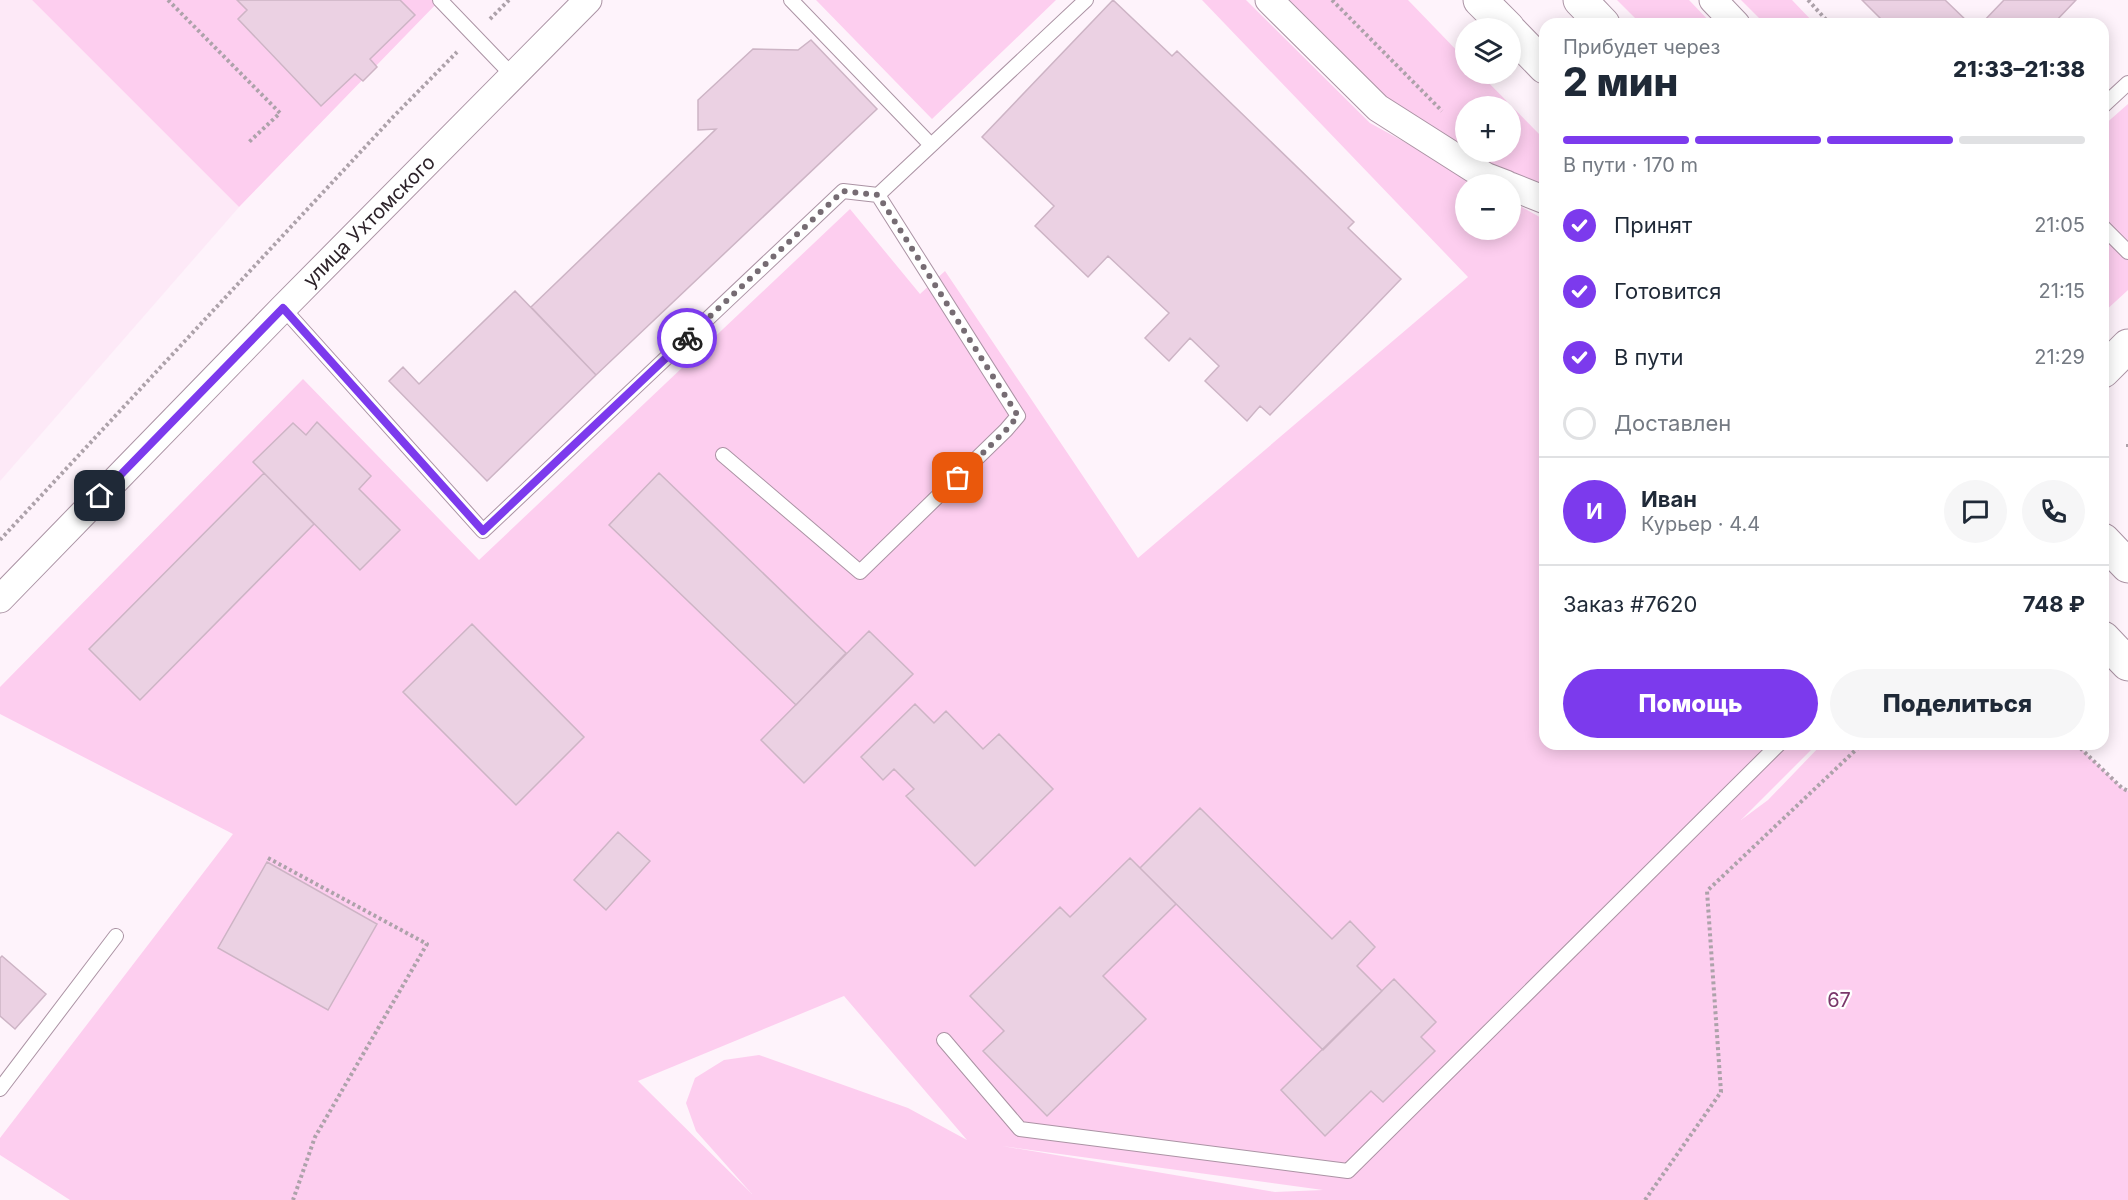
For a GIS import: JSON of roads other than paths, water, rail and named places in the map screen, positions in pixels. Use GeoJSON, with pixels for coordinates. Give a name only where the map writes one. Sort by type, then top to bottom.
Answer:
{"type":"FeatureCollection","features":[{"type":"Feature","properties":{"kind":"main road"},"geometry":{"type":"LineString","coordinates":[[1480,0],[1497,18]]}},
{"type":"Feature","properties":{"kind":"main road"},"geometry":{"type":"LineString","coordinates":[[1580,0],[1597,18]]}},
{"type":"Feature","properties":{"kind":"main road"},"geometry":{"type":"LineString","coordinates":[[1521,42],[1539,61]]}},
{"type":"Feature","properties":{"kind":"main road"},"geometry":{"type":"LineString","coordinates":[[2109,365],[2128,346]]}},
{"type":"Feature","properties":{"kind":"main road"},"geometry":{"type":"LineString","coordinates":[[2109,546],[2128,566]]}},
{"type":"Feature","properties":{"kind":"main road"},"geometry":{"type":"LineString","coordinates":[[2109,644],[2128,664]]}},
{"type":"Feature","properties":{"kind":"street","name":"улица Ухтомского"},"geometry":{"type":"LineString","coordinates":[[0,600],[283,308],[588,0]]}},
{"type":"Feature","properties":{"kind":"street"},"geometry":{"type":"LineString","coordinates":[[1269,0],[1378,108],[1482,174]]}},
{"type":"Feature","properties":{"kind":"street"},"geometry":{"type":"LineString","coordinates":[[1713,0],[1730,18]]}},
{"type":"Feature","properties":{"kind":"street"},"geometry":{"type":"LineString","coordinates":[[1521,190],[1539,198]]}},
{"type":"Feature","properties":{"kind":"lane"},"geometry":{"type":"LineString","coordinates":[[440,0],[513,76]]}},
{"type":"Feature","properties":{"kind":"lane"},"geometry":{"type":"LineString","coordinates":[[791,0],[932,145]]}},
{"type":"Feature","properties":{"kind":"lane"},"geometry":{"type":"LineString","coordinates":[[283,308],[483,531],[843,191],[878,195],[1086,0]]}},
{"type":"Feature","properties":{"kind":"lane"},"geometry":{"type":"LineString","coordinates":[[2109,100],[2128,83]]}},
{"type":"Feature","properties":{"kind":"lane"},"geometry":{"type":"LineString","coordinates":[[723,455],[860,572],[1018,416],[878,195]]}},
{"type":"Feature","properties":{"kind":"lane"},"geometry":{"type":"LineString","coordinates":[[2109,232],[2128,252]]}},
{"type":"Feature","properties":{"kind":"lane"},"geometry":{"type":"LineString","coordinates":[[944,1040],[1020,1129],[1348,1171],[1773,750]]}},
{"type":"Feature","properties":{"kind":"lane"},"geometry":{"type":"LineString","coordinates":[[0,1089],[116,936]]}},
{"type":"Feature","properties":{"kind":"park label","name":"67"},"geometry":{"type":"Point","coordinates":[1839,1000]}}]}
